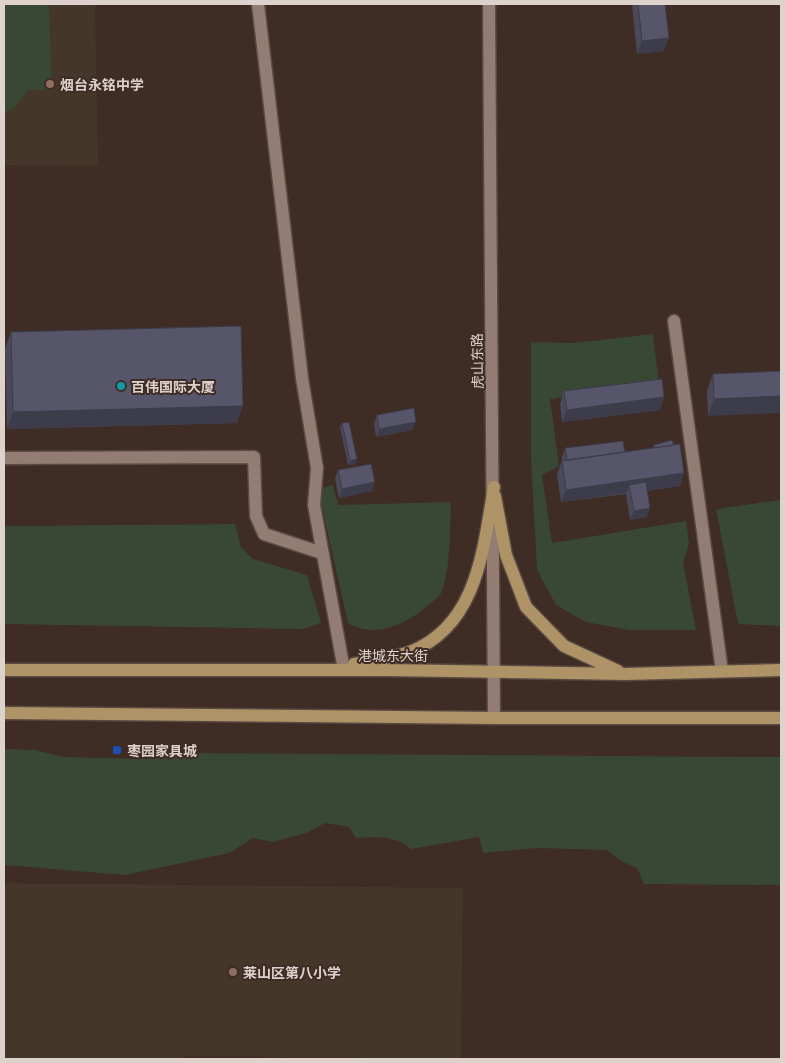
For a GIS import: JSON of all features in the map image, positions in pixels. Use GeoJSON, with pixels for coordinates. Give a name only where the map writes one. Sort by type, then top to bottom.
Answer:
{"type":"FeatureCollection","features":[{"type":"Feature","properties":{"kind":"main road"},"geometry":{"type":"LineString","coordinates":[[344,668],[410,652],[442,633],[469,597],[482,553],[494,487]]}},
{"type":"Feature","properties":{"kind":"main road"},"geometry":{"type":"LineString","coordinates":[[494,487],[506,556],[526,607],[564,646],[625,674]]}},
{"type":"Feature","properties":{"kind":"main road","name":"港城东大街"},"geometry":{"type":"LineString","coordinates":[[4,670],[320,670],[344,668],[625,674],[781,670]]}},
{"type":"Feature","properties":{"kind":"main road"},"geometry":{"type":"LineString","coordinates":[[4,713],[494,718],[781,718]]}},
{"type":"Feature","properties":{"kind":"street"},"geometry":{"type":"LineString","coordinates":[[258,4],[302,378],[317,468],[314,504],[344,668]]}},
{"type":"Feature","properties":{"kind":"street","name":"虎山东路"},"geometry":{"type":"LineString","coordinates":[[489,4],[494,487],[494,718]]}},
{"type":"Feature","properties":{"kind":"street"},"geometry":{"type":"LineString","coordinates":[[674,321],[722,671]]}},
{"type":"Feature","properties":{"kind":"street"},"geometry":{"type":"LineString","coordinates":[[4,458],[254,457],[256,516],[264,534],[322,553]]}},
{"type":"Feature","properties":{"kind":"shaded area","name":"烟台永铭中学"},"geometry":{"type":"Polygon","coordinates":[[[4,4],[95,4],[98,166],[4,165],[4,4]]]}},
{"type":"Feature","properties":{"kind":"shaded area","name":"莱山区第八小学"},"geometry":{"type":"Polygon","coordinates":[[[4,883],[463,888],[461,1059],[185,1056],[185,1059],[4,1059],[4,883]]]}},
{"type":"Feature","properties":{"kind":"green space"},"geometry":{"type":"Polygon","coordinates":[[[4,4],[49,4],[52,90],[28,90],[17,105],[4,114],[4,4]]]}},
{"type":"Feature","properties":{"kind":"green space"},"geometry":{"type":"Polygon","coordinates":[[[653,334],[659,384],[550,399],[559,466],[542,475],[552,543],[686,521],[689,544],[683,562],[696,630],[629,630],[586,622],[556,605],[537,570],[531,460],[531,342],[574,343],[653,334]]]}},
{"type":"Feature","properties":{"kind":"green space"},"geometry":{"type":"Polygon","coordinates":[[[333,485],[338,505],[451,502],[447,572],[441,593],[419,613],[400,624],[379,630],[368,630],[348,623],[318,489],[333,485]]]}},
{"type":"Feature","properties":{"kind":"green space"},"geometry":{"type":"Polygon","coordinates":[[[781,500],[781,626],[738,624],[716,509],[781,500]]]}},
{"type":"Feature","properties":{"kind":"green space"},"geometry":{"type":"Polygon","coordinates":[[[235,524],[241,547],[253,559],[307,575],[321,623],[303,629],[4,624],[4,526],[235,524]]]}},
{"type":"Feature","properties":{"kind":"green space"},"geometry":{"type":"Polygon","coordinates":[[[4,749],[36,750],[63,757],[145,759],[173,753],[781,757],[781,885],[644,884],[637,868],[621,861],[607,850],[536,848],[483,853],[479,837],[411,849],[405,844],[392,839],[378,837],[356,838],[349,827],[325,823],[306,833],[273,842],[253,838],[229,853],[125,875],[4,865],[4,749]]]}},
{"type":"Feature","properties":{"kind":"building"},"geometry":{"type":"Polygon","coordinates":[[[638,4],[665,4],[669,38],[642,41],[638,4]]]}},
{"type":"Feature","properties":{"kind":"building","name":"百伟国际大厦"},"geometry":{"type":"Polygon","coordinates":[[[241,326],[243,406],[13,412],[11,332],[241,326]]]}},
{"type":"Feature","properties":{"kind":"building"},"geometry":{"type":"Polygon","coordinates":[[[781,371],[781,396],[714,399],[713,374],[781,371]]]}},
{"type":"Feature","properties":{"kind":"building"},"geometry":{"type":"Polygon","coordinates":[[[662,379],[664,397],[567,410],[564,391],[662,379]]]}},
{"type":"Feature","properties":{"kind":"building"},"geometry":{"type":"Polygon","coordinates":[[[414,408],[416,422],[379,429],[377,415],[414,408]]]}},
{"type":"Feature","properties":{"kind":"building"},"geometry":{"type":"Polygon","coordinates":[[[349,422],[357,459],[350,461],[342,423],[349,422]]]}},
{"type":"Feature","properties":{"kind":"building"},"geometry":{"type":"Polygon","coordinates":[[[672,440],[674,445],[655,448],[654,445],[672,440]]]}},
{"type":"Feature","properties":{"kind":"building"},"geometry":{"type":"Polygon","coordinates":[[[623,441],[625,452],[567,460],[565,448],[623,441]]]}},
{"type":"Feature","properties":{"kind":"building"},"geometry":{"type":"Polygon","coordinates":[[[680,444],[684,473],[566,490],[562,461],[680,444]]]}},
{"type":"Feature","properties":{"kind":"building"},"geometry":{"type":"Polygon","coordinates":[[[371,464],[375,482],[342,489],[338,470],[371,464]]]}},
{"type":"Feature","properties":{"kind":"building"},"geometry":{"type":"Polygon","coordinates":[[[646,482],[650,508],[634,511],[629,485],[646,482]]]}},
{"type":"Feature","properties":{"kind":"place","name":"烟台永铭中学"},"geometry":{"type":"Point","coordinates":[50,84]}},
{"type":"Feature","properties":{"kind":"place","name":"百伟国际大厦"},"geometry":{"type":"Point","coordinates":[121,386]}},
{"type":"Feature","properties":{"kind":"place","name":"枣园家具城"},"geometry":{"type":"Point","coordinates":[117,750]}},
{"type":"Feature","properties":{"kind":"place","name":"莱山区第八小学"},"geometry":{"type":"Point","coordinates":[233,972]}}]}
